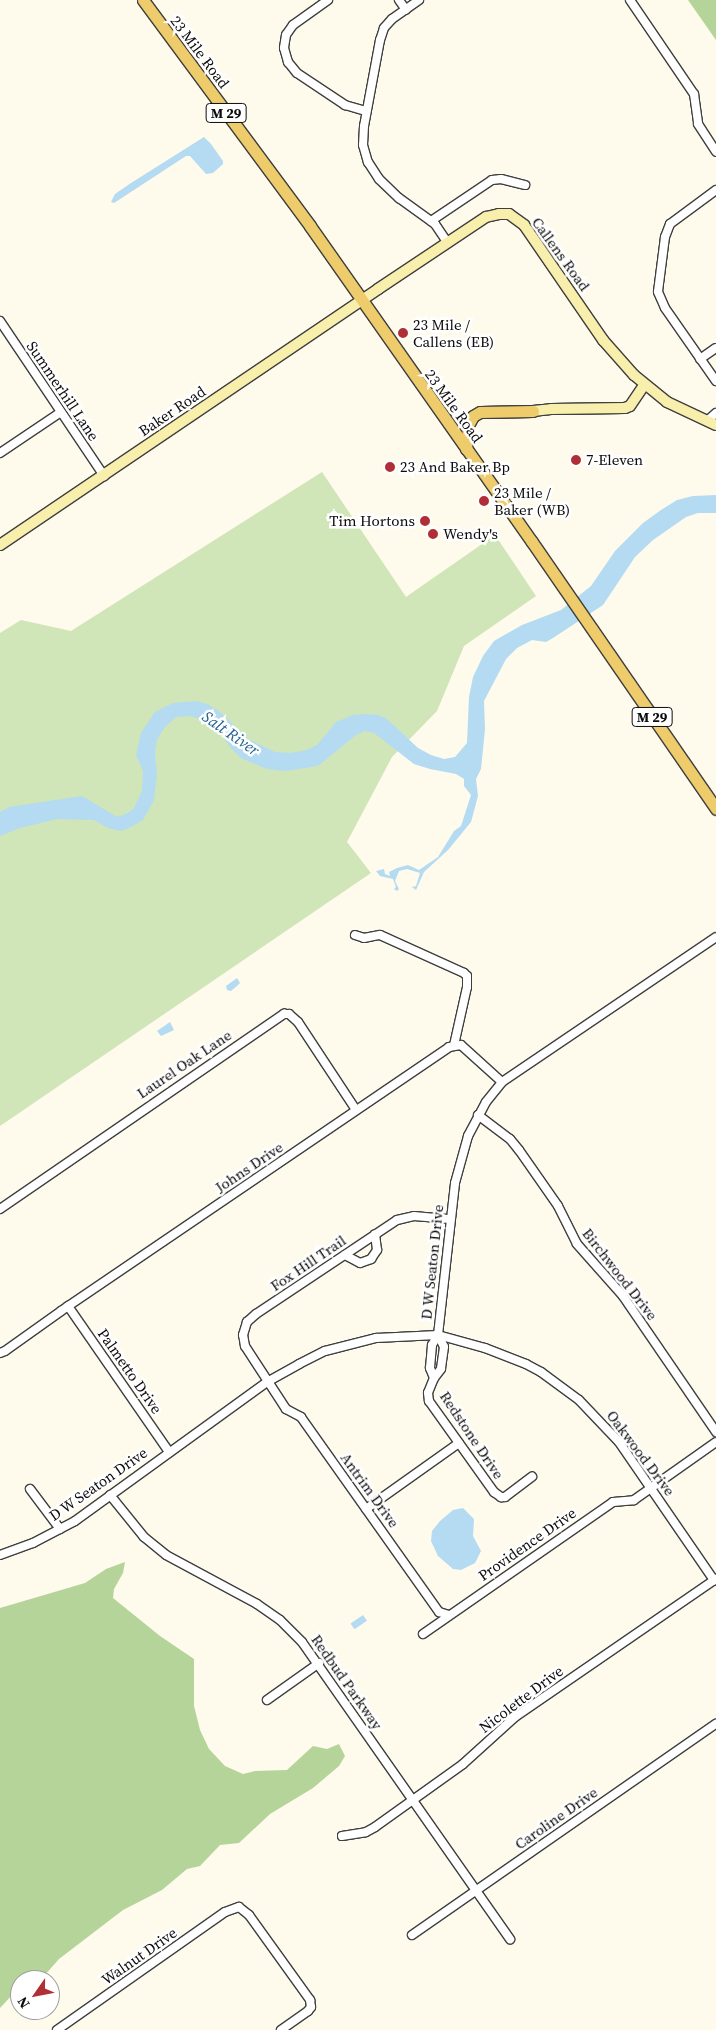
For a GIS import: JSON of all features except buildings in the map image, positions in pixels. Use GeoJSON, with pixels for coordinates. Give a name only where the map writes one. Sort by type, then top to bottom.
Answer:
{"type":"FeatureCollection","features":[{"type":"Feature","properties":{"kind":"main road","name":"23 Mile Road"},"geometry":{"type":"LineString","coordinates":[[143,0],[305,220],[568,593],[716,809]]}},
{"type":"Feature","properties":{"kind":"main road"},"geometry":{"type":"LineString","coordinates":[[466,449],[468,425],[473,416],[480,412],[533,411]]}},
{"type":"Feature","properties":{"kind":"street"},"geometry":{"type":"LineString","coordinates":[[328,0],[293,25],[286,35],[284,48],[288,62],[297,73],[345,106],[366,112]]}},
{"type":"Feature","properties":{"kind":"street"},"geometry":{"type":"LineString","coordinates":[[399,0],[406,10]]}},
{"type":"Feature","properties":{"kind":"street"},"geometry":{"type":"LineString","coordinates":[[419,0],[388,23],[380,40],[366,112],[363,145],[368,162],[389,190],[431,221],[447,242]]}},
{"type":"Feature","properties":{"kind":"street"},"geometry":{"type":"LineString","coordinates":[[630,0],[694,94],[698,124],[716,152]]}},
{"type":"Feature","properties":{"kind":"street"},"geometry":{"type":"LineString","coordinates":[[431,221],[492,180],[501,179],[525,185]]}},
{"type":"Feature","properties":{"kind":"street"},"geometry":{"type":"LineString","coordinates":[[716,190],[670,224],[665,237],[658,292],[665,308],[716,380]]}},
{"type":"Feature","properties":{"kind":"street","name":"Callens Road"},"geometry":{"type":"LineString","coordinates":[[360,300],[486,217],[509,214],[524,225],[603,340],[644,385],[667,402],[711,423]]}},
{"type":"Feature","properties":{"kind":"street","name":"Baker Road"},"geometry":{"type":"LineString","coordinates":[[0,545],[360,300]]}},
{"type":"Feature","properties":{"kind":"street","name":"Summerhill Lane"},"geometry":{"type":"LineString","coordinates":[[0,321],[104,476]]}},
{"type":"Feature","properties":{"kind":"street"},"geometry":{"type":"LineString","coordinates":[[700,359],[716,348]]}},
{"type":"Feature","properties":{"kind":"street"},"geometry":{"type":"LineString","coordinates":[[533,411],[625,408],[630,406],[644,385]]}},
{"type":"Feature","properties":{"kind":"street"},"geometry":{"type":"LineString","coordinates":[[0,453],[61,412]]}},
{"type":"Feature","properties":{"kind":"street"},"geometry":{"type":"LineString","coordinates":[[711,423],[716,413]]}},
{"type":"Feature","properties":{"kind":"street"},"geometry":{"type":"LineString","coordinates":[[355,935],[364,938],[380,935],[464,973],[467,981],[454,1044],[461,1045],[502,1082]]}},
{"type":"Feature","properties":{"kind":"street","name":"D W Seaton Drive"},"geometry":{"type":"LineString","coordinates":[[0,1555],[33,1543],[60,1529],[267,1382],[316,1356],[350,1344],[384,1337],[438,1335],[450,1219],[459,1164],[468,1136],[478,1115],[502,1082],[716,937]]}},
{"type":"Feature","properties":{"kind":"street","name":"Laurel Oak Lane"},"geometry":{"type":"LineString","coordinates":[[0,1209],[284,1014],[289,1014],[298,1022],[356,1110]]}},
{"type":"Feature","properties":{"kind":"street","name":"Johns Drive"},"geometry":{"type":"LineString","coordinates":[[0,1353],[454,1044]]}},
{"type":"Feature","properties":{"kind":"street","name":"Birchwood Drive"},"geometry":{"type":"LineString","coordinates":[[478,1115],[510,1139],[519,1150],[558,1206],[577,1244],[623,1296],[716,1432]]}},
{"type":"Feature","properties":{"kind":"street","name":"Fox Hill Trail"},"geometry":{"type":"LineString","coordinates":[[267,1382],[244,1342],[244,1330],[247,1322],[404,1217],[421,1216],[450,1219]]}},
{"type":"Feature","properties":{"kind":"street"},"geometry":{"type":"LineString","coordinates":[[345,1255],[360,1263],[371,1259],[377,1250],[376,1234]]}},
{"type":"Feature","properties":{"kind":"street","name":"Palmetto Drive"},"geometry":{"type":"LineString","coordinates":[[68,1306],[169,1452]]}},
{"type":"Feature","properties":{"kind":"street","name":"Redstone Drive"},"geometry":{"type":"LineString","coordinates":[[434,1378],[430,1368],[432,1345],[438,1335]]}},
{"type":"Feature","properties":{"kind":"street","name":"Redstone Drive"},"geometry":{"type":"LineString","coordinates":[[438,1335],[444,1347],[442,1369],[434,1378],[428,1392],[429,1401],[498,1495],[505,1496],[532,1477]]}},
{"type":"Feature","properties":{"kind":"street","name":"Oakwood Drive"},"geometry":{"type":"LineString","coordinates":[[438,1335],[485,1348],[526,1364],[567,1390],[606,1427],[715,1580]]}},
{"type":"Feature","properties":{"kind":"street","name":"Antrim Drive"},"geometry":{"type":"LineString","coordinates":[[267,1382],[286,1409],[301,1417],[439,1612],[449,1615]]}},
{"type":"Feature","properties":{"kind":"street"},"geometry":{"type":"LineString","coordinates":[[651,1488],[716,1442]]}},
{"type":"Feature","properties":{"kind":"street"},"geometry":{"type":"LineString","coordinates":[[366,1509],[459,1443]]}},
{"type":"Feature","properties":{"kind":"street","name":"Providence Drive"},"geometry":{"type":"LineString","coordinates":[[423,1634],[613,1502],[634,1500],[651,1488]]}},
{"type":"Feature","properties":{"kind":"street"},"geometry":{"type":"LineString","coordinates":[[30,1489],[60,1529]]}},
{"type":"Feature","properties":{"kind":"street","name":"Redbud Parkway"},"geometry":{"type":"LineString","coordinates":[[110,1495],[140,1532],[160,1550],[181,1565],[225,1586],[280,1620],[302,1642],[319,1663],[510,1939]]}},
{"type":"Feature","properties":{"kind":"street","name":"Nicolette Drive"},"geometry":{"type":"LineString","coordinates":[[342,1836],[366,1832],[463,1764],[515,1717],[715,1580]]}},
{"type":"Feature","properties":{"kind":"street"},"geometry":{"type":"LineString","coordinates":[[267,1700],[319,1663]]}},
{"type":"Feature","properties":{"kind":"street","name":"Caroline Drive"},"geometry":{"type":"LineString","coordinates":[[412,1935],[716,1724]]}},
{"type":"Feature","properties":{"kind":"street","name":"Walnut Drive"},"geometry":{"type":"LineString","coordinates":[[57,2030],[226,1912],[238,1907],[249,1915],[307,1995],[311,2007],[304,2015],[282,2030]]}},
{"type":"Feature","properties":{"kind":"green space"},"geometry":{"type":"Polygon","coordinates":[[[688,0],[716,0],[716,40],[688,0]]]}},
{"type":"Feature","properties":{"kind":"green space"},"geometry":{"type":"Polygon","coordinates":[[[322,472],[406,597],[495,535],[536,596],[464,646],[437,711],[392,757],[347,842],[371,873],[0,1126],[0,633],[21,620],[71,631],[322,472]]]}},
{"type":"Feature","properties":{"kind":"green space"},"geometry":{"type":"Polygon","coordinates":[[[125,1562],[123,1573],[114,1589],[113,1598],[160,1636],[194,1659],[194,1706],[200,1730],[209,1749],[225,1766],[243,1774],[255,1771],[287,1770],[313,1746],[327,1749],[339,1744],[345,1756],[339,1766],[313,1788],[270,1814],[239,1843],[220,1845],[200,1866],[187,1869],[162,1890],[123,1910],[59,1959],[49,1970],[10,1970],[10,1997],[0,2008],[0,1608],[85,1583],[106,1569],[125,1562]]]}},
{"type":"Feature","properties":{"kind":"water"},"geometry":{"type":"Polygon","coordinates":[[[204,137],[223,161],[223,164],[213,173],[206,174],[190,156],[186,156],[114,203],[111,202],[115,194],[204,137]]]}},
{"type":"Feature","properties":{"kind":"water","name":"Salt River"},"geometry":{"type":"Polygon","coordinates":[[[716,495],[716,513],[698,513],[686,517],[653,540],[635,557],[603,605],[546,642],[532,640],[517,648],[506,659],[484,701],[485,729],[481,769],[476,779],[478,796],[471,822],[448,850],[424,872],[416,890],[412,887],[416,886],[420,873],[407,869],[399,871],[395,881],[399,889],[397,891],[394,889],[396,887],[393,879],[380,876],[376,871],[384,869],[385,874],[390,876],[389,872],[408,865],[419,870],[438,857],[454,831],[461,826],[471,795],[464,786],[464,779],[456,774],[414,764],[374,733],[365,731],[356,735],[318,766],[286,771],[267,769],[241,758],[229,746],[219,730],[204,720],[190,716],[176,717],[164,728],[157,740],[155,752],[157,774],[154,800],[143,820],[121,831],[108,828],[94,820],[57,819],[20,828],[0,836],[0,812],[9,807],[82,796],[117,817],[128,813],[134,808],[142,791],[143,771],[136,755],[141,733],[155,712],[173,703],[196,701],[207,704],[218,710],[248,739],[275,752],[291,753],[307,750],[317,745],[336,722],[353,715],[366,714],[386,718],[418,748],[431,755],[444,759],[455,757],[467,743],[469,697],[473,677],[483,656],[494,641],[522,625],[561,610],[591,586],[615,551],[643,523],[661,510],[677,500],[693,496],[716,495]]]}},
{"type":"Feature","properties":{"kind":"water"},"geometry":{"type":"Polygon","coordinates":[[[237,978],[240,983],[231,991],[227,990],[226,986],[237,978]]]}},
{"type":"Feature","properties":{"kind":"water"},"geometry":{"type":"Polygon","coordinates":[[[170,1022],[174,1030],[161,1036],[157,1031],[170,1022]]]}},
{"type":"Feature","properties":{"kind":"water"},"geometry":{"type":"Polygon","coordinates":[[[463,1508],[474,1519],[473,1536],[481,1551],[475,1563],[461,1570],[453,1569],[438,1556],[431,1541],[432,1531],[440,1521],[453,1510],[463,1508]]]}},
{"type":"Feature","properties":{"kind":"water"},"geometry":{"type":"Polygon","coordinates":[[[363,1615],[367,1621],[354,1629],[351,1623],[363,1615]]]}},
{"type":"Feature","properties":{"kind":"place","name":"23 Mile / Callens (EB)"},"geometry":{"type":"Point","coordinates":[403,333]}},
{"type":"Feature","properties":{"kind":"place","name":"7-Eleven"},"geometry":{"type":"Point","coordinates":[576,460]}},
{"type":"Feature","properties":{"kind":"place","name":"23 And Baker Bp"},"geometry":{"type":"Point","coordinates":[390,467]}},
{"type":"Feature","properties":{"kind":"place","name":"23 Mile / Baker (WB)"},"geometry":{"type":"Point","coordinates":[484,501]}},
{"type":"Feature","properties":{"kind":"place","name":"Tim Hortons"},"geometry":{"type":"Point","coordinates":[425,521]}},
{"type":"Feature","properties":{"kind":"place","name":"Wendy's"},"geometry":{"type":"Point","coordinates":[433,534]}}]}
